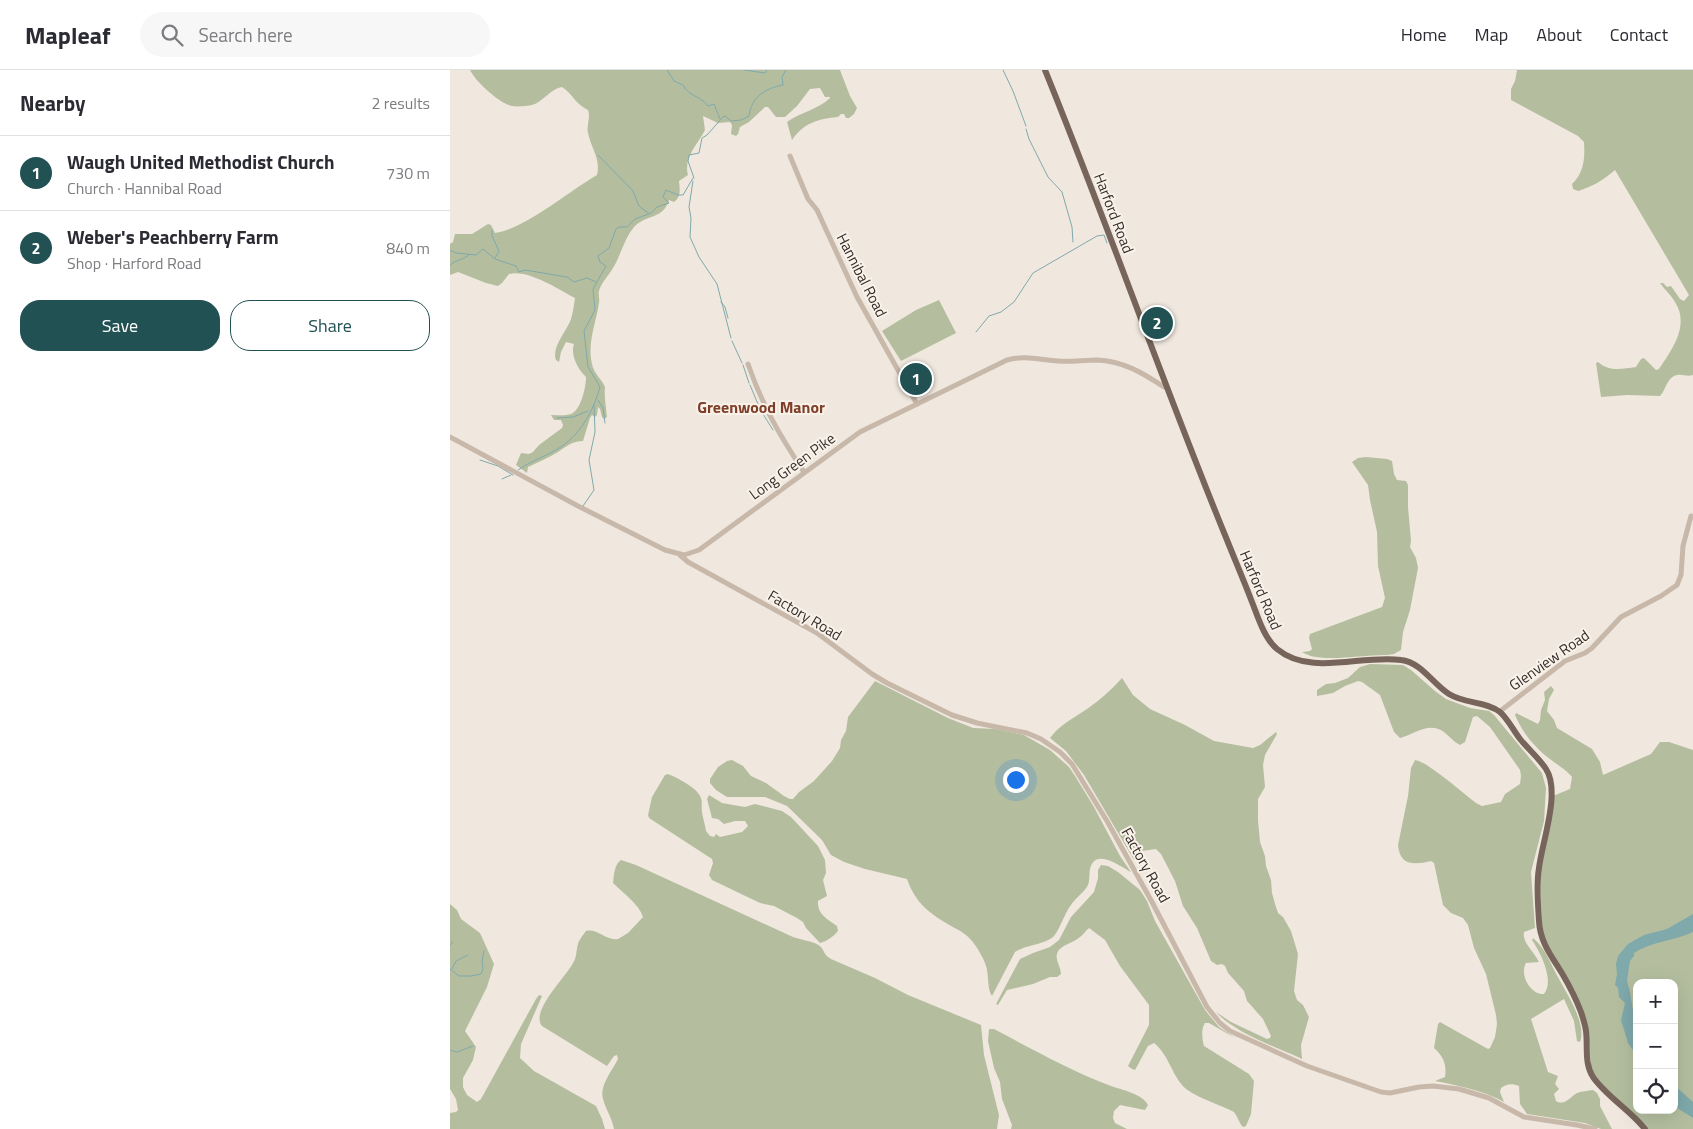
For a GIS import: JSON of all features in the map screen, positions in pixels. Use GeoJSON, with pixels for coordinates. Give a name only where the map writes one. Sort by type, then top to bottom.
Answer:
{"type":"FeatureCollection","features":[{"type":"Feature","properties":{"kind":"main road","name":"Harford Road"},"geometry":{"type":"LineString","coordinates":[[1045,70],[1166,387],[1256,611],[1274,647],[1290,656],[1312,663],[1405,660],[1418,667],[1453,696],[1469,703],[1488,706],[1499,712]]}},
{"type":"Feature","properties":{"kind":"main road"},"geometry":{"type":"LineString","coordinates":[[1499,712],[1544,766],[1551,782],[1548,821],[1538,876],[1539,920],[1542,939],[1568,984],[1582,1014],[1586,1031],[1587,1059],[1590,1072],[1606,1091],[1645,1129]]}},
{"type":"Feature","properties":{"kind":"street","name":"Hannibal Road"},"geometry":{"type":"LineString","coordinates":[[790,156],[808,199],[820,216],[857,296],[917,404]]}},
{"type":"Feature","properties":{"kind":"street","name":"Long Green Pike"},"geometry":{"type":"LineString","coordinates":[[680,555],[688,555],[699,550],[860,432],[999,363],[1021,358],[1063,362],[1097,360],[1114,362],[1134,368],[1164,388],[1166,387]]}},
{"type":"Feature","properties":{"kind":"street"},"geometry":{"type":"LineString","coordinates":[[748,364],[754,383],[774,426],[804,472]]}},
{"type":"Feature","properties":{"kind":"street"},"geometry":{"type":"LineString","coordinates":[[450,437],[614,525],[665,550],[680,555]]}},
{"type":"Feature","properties":{"kind":"street","name":"Glenview Road"},"geometry":{"type":"LineString","coordinates":[[1499,712],[1564,661],[1586,653],[1621,617],[1661,596],[1677,585],[1682,575],[1682,553],[1692,516]]}},
{"type":"Feature","properties":{"kind":"street","name":"Factory Road"},"geometry":{"type":"LineString","coordinates":[[680,555],[688,562],[816,633],[887,683],[952,716],[1027,733],[1041,739],[1060,752],[1076,771],[1107,821],[1207,1007],[1220,1023],[1230,1031],[1307,1066],[1381,1092],[1390,1093],[1433,1086],[1460,1089],[1489,1098],[1524,1117],[1577,1124],[1595,1129]]}},
{"type":"Feature","properties":{"kind":"green space"},"geometry":{"type":"Polygon","coordinates":[[[470,70],[840,70],[857,108],[849,118],[841,114],[838,117],[812,123],[801,130],[792,140],[787,122],[821,105],[830,98],[825,97],[820,88],[810,89],[797,106],[785,117],[776,117],[768,107],[765,107],[749,122],[740,127],[736,136],[731,134],[732,125],[730,122],[718,123],[703,116],[705,130],[689,157],[688,175],[679,181],[680,190],[678,198],[674,202],[669,200],[663,211],[634,227],[599,291],[599,302],[591,341],[591,356],[594,371],[605,387],[607,417],[604,419],[602,417],[598,407],[597,415],[595,417],[592,415],[590,418],[583,441],[570,444],[528,467],[527,473],[516,465],[521,453],[529,454],[533,452],[539,445],[562,428],[561,420],[554,420],[551,415],[566,415],[575,412],[584,392],[586,377],[576,362],[573,352],[574,344],[566,342],[559,362],[556,360],[555,355],[557,344],[571,319],[575,298],[525,274],[509,274],[498,286],[458,272],[450,275],[450,244],[453,242],[455,234],[472,234],[488,224],[491,225],[495,233],[507,230],[533,217],[597,175],[598,164],[588,133],[588,110],[580,105],[562,87],[535,104],[512,106],[501,101],[488,91],[470,70]]]}},
{"type":"Feature","properties":{"kind":"green space"},"geometry":{"type":"Polygon","coordinates":[[[1517,70],[1693,70],[1693,375],[1674,376],[1660,396],[1627,395],[1601,397],[1596,363],[1598,362],[1611,369],[1636,367],[1641,359],[1644,358],[1656,370],[1659,369],[1674,346],[1678,337],[1681,320],[1675,302],[1660,283],[1667,287],[1671,286],[1680,299],[1684,301],[1689,295],[1615,170],[1603,180],[1588,187],[1578,191],[1573,189],[1572,184],[1579,175],[1583,165],[1584,142],[1578,136],[1511,100],[1511,89],[1517,70]]]}},
{"type":"Feature","properties":{"kind":"green space"},"geometry":{"type":"Polygon","coordinates":[[[939,300],[956,333],[901,361],[882,331],[916,310],[939,300]]]}},
{"type":"Feature","properties":{"kind":"green space"},"geometry":{"type":"Polygon","coordinates":[[[1366,457],[1392,461],[1397,480],[1406,481],[1408,485],[1410,547],[1416,558],[1418,568],[1410,610],[1403,632],[1401,650],[1387,655],[1343,658],[1310,656],[1302,652],[1312,649],[1309,638],[1310,634],[1382,607],[1385,598],[1378,566],[1377,532],[1368,485],[1352,462],[1358,458],[1366,457]]]}},
{"type":"Feature","properties":{"kind":"green space"},"geometry":{"type":"Polygon","coordinates":[[[1370,664],[1403,665],[1446,699],[1470,708],[1489,711],[1542,773],[1546,788],[1544,821],[1531,872],[1535,928],[1524,932],[1525,940],[1539,962],[1526,963],[1524,973],[1531,988],[1544,994],[1547,988],[1547,974],[1539,952],[1532,940],[1533,938],[1545,952],[1575,1009],[1581,1027],[1580,1042],[1577,1041],[1574,1021],[1564,999],[1531,1019],[1548,1072],[1558,1076],[1555,1084],[1559,1089],[1554,1094],[1556,1101],[1565,1102],[1577,1093],[1593,1090],[1600,1099],[1600,1106],[1612,1129],[1601,1129],[1585,1123],[1527,1114],[1520,1104],[1519,1086],[1516,1085],[1509,1084],[1501,1088],[1500,1092],[1504,1102],[1479,1091],[1435,1081],[1445,1077],[1444,1061],[1434,1048],[1440,1022],[1488,1049],[1495,1037],[1497,1024],[1486,974],[1474,948],[1468,925],[1463,918],[1451,913],[1443,905],[1434,863],[1431,861],[1409,862],[1399,852],[1398,845],[1408,796],[1411,768],[1415,760],[1421,762],[1482,806],[1501,802],[1505,794],[1520,784],[1521,776],[1520,770],[1490,727],[1477,716],[1473,717],[1465,742],[1460,745],[1444,732],[1433,728],[1422,729],[1400,738],[1394,732],[1380,695],[1362,682],[1358,681],[1333,693],[1317,696],[1317,690],[1326,684],[1348,678],[1360,667],[1370,664]]]}},
{"type":"Feature","properties":{"kind":"green space"},"geometry":{"type":"Polygon","coordinates":[[[1122,678],[1133,695],[1150,709],[1214,741],[1253,748],[1260,745],[1276,732],[1277,734],[1265,755],[1263,765],[1265,787],[1258,799],[1258,820],[1260,842],[1271,880],[1275,904],[1278,913],[1283,917],[1291,931],[1298,954],[1294,991],[1297,1000],[1303,1005],[1309,1017],[1301,1045],[1302,1059],[1234,1027],[1216,1012],[1231,1022],[1267,1039],[1271,1036],[1263,1019],[1247,1001],[1244,991],[1228,973],[1225,966],[1222,964],[1217,965],[1211,961],[1197,928],[1183,906],[1175,881],[1161,854],[1156,849],[1142,851],[1137,859],[1134,860],[1084,775],[1066,751],[1050,738],[1062,725],[1110,691],[1122,678]]]}},
{"type":"Feature","properties":{"kind":"green space"},"geometry":{"type":"Polygon","coordinates":[[[875,681],[948,718],[973,728],[996,729],[1024,735],[1050,750],[1069,767],[1075,776],[1131,872],[1108,860],[1097,859],[1090,869],[1088,885],[1073,902],[1054,936],[1051,939],[1015,952],[992,996],[989,990],[985,963],[975,945],[964,934],[936,917],[924,907],[907,879],[865,869],[844,862],[831,855],[822,840],[787,806],[765,797],[727,797],[716,790],[710,783],[710,779],[718,767],[732,760],[743,766],[751,776],[766,783],[784,796],[793,799],[814,781],[832,761],[840,748],[841,740],[846,731],[848,717],[875,681]]]}},
{"type":"Feature","properties":{"kind":"green space"},"geometry":{"type":"Polygon","coordinates":[[[1551,686],[1554,690],[1549,699],[1547,711],[1557,728],[1592,749],[1600,762],[1603,775],[1651,754],[1660,742],[1669,742],[1693,750],[1693,1129],[1648,1129],[1605,1087],[1593,1073],[1588,1028],[1544,938],[1542,931],[1540,875],[1553,796],[1570,789],[1572,777],[1534,745],[1521,728],[1515,715],[1516,713],[1538,724],[1545,700],[1544,692],[1551,686]]]}},
{"type":"Feature","properties":{"kind":"green space"},"geometry":{"type":"Polygon","coordinates":[[[668,774],[686,783],[698,793],[706,831],[710,836],[714,837],[716,834],[720,837],[742,832],[748,826],[745,821],[724,824],[718,819],[712,818],[707,799],[709,795],[722,803],[745,807],[755,804],[782,811],[791,817],[818,846],[825,860],[826,873],[823,880],[827,896],[818,901],[818,906],[823,916],[837,926],[838,931],[820,943],[803,922],[797,918],[774,906],[760,903],[712,880],[709,875],[713,863],[712,859],[649,818],[652,797],[665,775],[668,774]]]}},
{"type":"Feature","properties":{"kind":"green space"},"geometry":{"type":"Polygon","coordinates":[[[621,860],[636,865],[793,937],[815,943],[831,959],[908,995],[981,1025],[984,1055],[999,1115],[997,1129],[614,1129],[602,1094],[604,1084],[618,1059],[617,1055],[614,1056],[607,1066],[542,1026],[540,1020],[545,1003],[574,961],[579,942],[586,931],[594,931],[609,938],[618,939],[628,933],[643,917],[634,903],[613,883],[616,867],[621,860]]]}},
{"type":"Feature","properties":{"kind":"green space"},"geometry":{"type":"Polygon","coordinates":[[[1101,865],[1108,866],[1118,872],[1140,890],[1147,901],[1155,921],[1205,1010],[1219,1027],[1235,1038],[1209,1023],[1204,1025],[1202,1034],[1204,1046],[1249,1074],[1254,1081],[1251,1114],[1246,1126],[1243,1127],[1234,1112],[1195,1095],[1185,1088],[1163,1053],[1154,1043],[1148,1046],[1135,1070],[1128,1066],[1149,1025],[1149,1005],[1120,966],[1105,940],[1089,928],[1077,939],[1058,951],[1057,958],[1061,974],[1057,977],[1050,977],[1033,984],[1007,990],[998,1005],[996,1004],[1020,959],[1050,947],[1059,940],[1071,917],[1094,892],[1098,870],[1101,865]]]}},
{"type":"Feature","properties":{"kind":"green space"},"geometry":{"type":"Polygon","coordinates":[[[450,904],[457,910],[461,919],[480,933],[494,964],[487,987],[465,1031],[476,1047],[473,1060],[463,1078],[463,1087],[467,1095],[477,1102],[481,1099],[539,995],[542,996],[521,1044],[520,1058],[534,1071],[596,1106],[605,1129],[450,1129],[450,1113],[458,1110],[456,1099],[450,1089],[450,904]]]}},
{"type":"Feature","properties":{"kind":"green space"},"geometry":{"type":"Polygon","coordinates":[[[989,1029],[994,1029],[1081,1074],[1137,1095],[1148,1105],[1145,1110],[1120,1105],[1114,1111],[1113,1118],[1115,1123],[1127,1129],[1011,1129],[1012,1125],[1002,1099],[1000,1082],[994,1068],[988,1041],[989,1029]]]}},
{"type":"Feature","properties":{"kind":"water"},"geometry":{"type":"Polygon","coordinates":[[[1693,914],[1693,932],[1641,949],[1634,953],[1630,961],[1627,981],[1633,1011],[1633,1050],[1628,1043],[1621,1020],[1625,1003],[1619,997],[1618,988],[1615,985],[1618,956],[1628,944],[1644,935],[1667,929],[1693,914]]]}},
{"type":"Feature","properties":{"kind":"water"},"geometry":{"type":"Polygon","coordinates":[[[1678,1089],[1693,1102],[1693,1118],[1678,1109],[1678,1089]]]}},
{"type":"Feature","properties":{"kind":"waterway"},"geometry":{"type":"LineString","coordinates":[[667,70],[674,81],[683,85],[688,92],[708,106],[714,104],[720,119]]}},
{"type":"Feature","properties":{"kind":"waterway"},"geometry":{"type":"LineString","coordinates":[[744,70],[765,73],[767,70]]}},
{"type":"Feature","properties":{"kind":"waterway"},"geometry":{"type":"LineString","coordinates":[[694,178],[688,161],[689,155],[699,153],[702,138],[725,116],[731,121],[741,120],[749,116],[750,109],[760,94],[771,88],[783,85],[782,77],[786,70]]}},
{"type":"Feature","properties":{"kind":"waterway"},"geometry":{"type":"LineString","coordinates":[[1003,70],[1026,126]]}},
{"type":"Feature","properties":{"kind":"waterway"},"geometry":{"type":"LineString","coordinates":[[1026,129],[1048,177],[1062,192],[1072,227],[1073,242]]}},
{"type":"Feature","properties":{"kind":"waterway"},"geometry":{"type":"LineString","coordinates":[[598,155],[633,191],[639,206],[648,213]]}},
{"type":"Feature","properties":{"kind":"waterway"},"geometry":{"type":"LineString","coordinates":[[518,470],[556,450],[572,438],[584,423],[597,396],[600,387],[588,367],[584,331],[595,310],[593,289],[606,266],[600,262],[598,256],[609,248],[616,229],[627,227],[635,219],[669,203],[663,197],[666,190],[683,195],[693,178]]}},
{"type":"Feature","properties":{"kind":"waterway"},"geometry":{"type":"LineString","coordinates":[[693,181],[689,207],[691,218],[690,237],[699,257],[717,284],[731,338]]}},
{"type":"Feature","properties":{"kind":"waterway"},"geometry":{"type":"LineString","coordinates":[[492,230],[492,236],[499,251],[495,258]]}},
{"type":"Feature","properties":{"kind":"waterway"},"geometry":{"type":"LineString","coordinates":[[976,332],[989,316],[1001,312],[1014,302],[1033,273],[1097,236],[1104,235],[1107,243]]}},
{"type":"Feature","properties":{"kind":"waterway"},"geometry":{"type":"LineString","coordinates":[[450,250],[456,253],[476,255],[483,249],[495,259],[516,266],[519,272],[525,270],[567,277],[574,282],[587,278],[596,282]]}},
{"type":"Feature","properties":{"kind":"waterway"},"geometry":{"type":"LineString","coordinates":[[450,265],[469,255]]}},
{"type":"Feature","properties":{"kind":"waterway"},"geometry":{"type":"LineString","coordinates":[[721,302],[725,307],[728,318]]}},
{"type":"Feature","properties":{"kind":"waterway"},"geometry":{"type":"LineString","coordinates":[[732,341],[742,363]]}},
{"type":"Feature","properties":{"kind":"waterway"},"geometry":{"type":"LineString","coordinates":[[743,365],[749,383]]}},
{"type":"Feature","properties":{"kind":"waterway"},"geometry":{"type":"LineString","coordinates":[[750,385],[760,409]]}},
{"type":"Feature","properties":{"kind":"waterway"},"geometry":{"type":"LineString","coordinates":[[598,400],[603,408],[605,423]]}},
{"type":"Feature","properties":{"kind":"waterway"},"geometry":{"type":"LineString","coordinates":[[583,506],[594,490],[589,460],[595,432],[594,405]]}},
{"type":"Feature","properties":{"kind":"waterway"},"geometry":{"type":"LineString","coordinates":[[557,418],[573,417],[588,411]]}},
{"type":"Feature","properties":{"kind":"waterway"},"geometry":{"type":"LineString","coordinates":[[763,414],[773,430]]}},
{"type":"Feature","properties":{"kind":"waterway"},"geometry":{"type":"LineString","coordinates":[[480,460],[498,466],[513,475]]}},
{"type":"Feature","properties":{"kind":"waterway"},"geometry":{"type":"LineString","coordinates":[[502,479],[511,475]]}},
{"type":"Feature","properties":{"kind":"waterway"},"geometry":{"type":"LineString","coordinates":[[450,945],[453,942]]}},
{"type":"Feature","properties":{"kind":"waterway"},"geometry":{"type":"LineString","coordinates":[[450,969],[459,976],[481,974],[484,951]]}},
{"type":"Feature","properties":{"kind":"waterway"},"geometry":{"type":"LineString","coordinates":[[452,969],[456,961],[468,955]]}},
{"type":"Feature","properties":{"kind":"waterway"},"geometry":{"type":"LineString","coordinates":[[450,1050],[457,1052],[473,1046]]}},
{"type":"Feature","properties":{"kind":"place","name":"Weber's Peachberry Farm"},"geometry":{"type":"Point","coordinates":[1157,323]}},
{"type":"Feature","properties":{"kind":"place","name":"Waugh United Methodist Church"},"geometry":{"type":"Point","coordinates":[916,379]}},
{"type":"Feature","properties":{"kind":"district","name":"Greenwood Manor"},"geometry":{"type":"Point","coordinates":[761,407]}}]}
